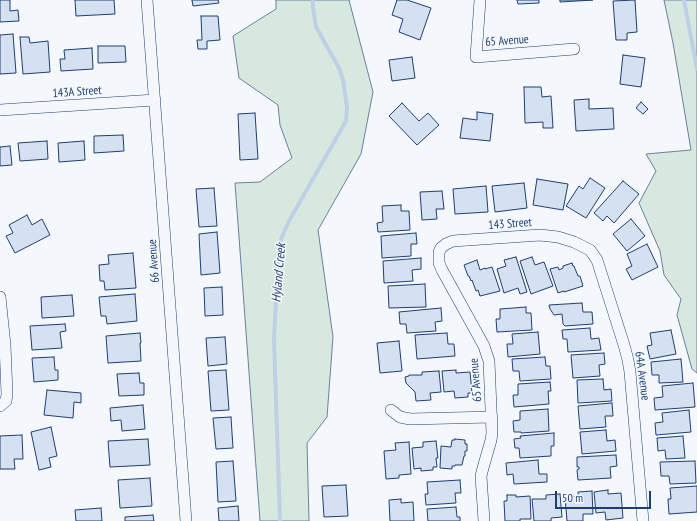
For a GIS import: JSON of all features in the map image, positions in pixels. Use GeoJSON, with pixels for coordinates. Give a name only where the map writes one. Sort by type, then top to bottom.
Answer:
{"type":"FeatureCollection","features":[{"type":"Feature","properties":{"kind":"street","name":"66 Avenue"},"geometry":{"type":"LineString","coordinates":[[147,0],[186,521]]}},
{"type":"Feature","properties":{"kind":"street","name":"65 Avenue"},"geometry":{"type":"LineString","coordinates":[[480,0],[476,57],[574,49]]}},
{"type":"Feature","properties":{"kind":"street","name":"143A Street"},"geometry":{"type":"LineString","coordinates":[[0,110],[155,100]]}},
{"type":"Feature","properties":{"kind":"street","name":"143 Street"},"geometry":{"type":"LineString","coordinates":[[441,248],[453,241],[540,235],[558,237],[582,245]]}},
{"type":"Feature","properties":{"kind":"street","name":"64A Avenue"},"geometry":{"type":"LineString","coordinates":[[582,245],[590,250],[597,260],[628,360],[643,521]]}},
{"type":"Feature","properties":{"kind":"street","name":"65 Avenue"},"geometry":{"type":"LineString","coordinates":[[441,248],[439,252],[439,263],[484,346],[490,369],[492,433],[481,476],[484,521]]}},
{"type":"Feature","properties":{"kind":"street"},"geometry":{"type":"LineString","coordinates":[[0,297],[5,345],[7,394],[6,401],[0,406]]}},
{"type":"Feature","properties":{"kind":"street"},"geometry":{"type":"LineString","coordinates":[[391,410],[400,417],[410,419],[492,417]]}},
{"type":"Feature","properties":{"kind":"shaded area"},"geometry":{"type":"Polygon","coordinates":[[[276,0],[349,0],[373,92],[361,154],[318,230],[333,337],[327,417],[307,443],[309,521],[260,521],[235,183],[260,182],[292,158],[280,125],[278,105],[239,78],[233,36],[276,9],[276,0]]]}},
{"type":"Feature","properties":{"kind":"shaded area"},"geometry":{"type":"Polygon","coordinates":[[[664,0],[697,0],[697,373],[692,369],[677,315],[681,299],[664,275],[660,251],[639,203],[656,171],[646,154],[691,150],[673,43],[664,0]]]}},
{"type":"Feature","properties":{"kind":"building"},"geometry":{"type":"Polygon","coordinates":[[[0,0],[10,0],[10,11],[18,10],[19,21],[0,22],[0,0]]]}},
{"type":"Feature","properties":{"kind":"building"},"geometry":{"type":"Polygon","coordinates":[[[75,0],[114,0],[115,14],[76,16],[75,0]]]}},
{"type":"Feature","properties":{"kind":"building"},"geometry":{"type":"Polygon","coordinates":[[[192,0],[218,0],[219,3],[193,6],[192,0]]]}},
{"type":"Feature","properties":{"kind":"building"},"geometry":{"type":"Polygon","coordinates":[[[397,0],[407,0],[431,8],[420,40],[399,32],[403,19],[392,15],[397,0]]]}},
{"type":"Feature","properties":{"kind":"building"},"geometry":{"type":"Polygon","coordinates":[[[517,0],[539,0],[539,3],[518,4],[517,0]]]}},
{"type":"Feature","properties":{"kind":"building"},"geometry":{"type":"Polygon","coordinates":[[[560,0],[593,0],[560,2],[560,0]]]}},
{"type":"Feature","properties":{"kind":"building"},"geometry":{"type":"Polygon","coordinates":[[[635,0],[637,32],[627,33],[627,40],[616,40],[613,1],[635,0]]]}},
{"type":"Feature","properties":{"kind":"building"},"geometry":{"type":"Polygon","coordinates":[[[201,16],[218,16],[220,40],[207,41],[207,49],[198,49],[197,40],[202,40],[201,16]]]}},
{"type":"Feature","properties":{"kind":"building"},"geometry":{"type":"Polygon","coordinates":[[[13,34],[16,73],[0,74],[0,35],[13,34]]]}},
{"type":"Feature","properties":{"kind":"building"},"geometry":{"type":"Polygon","coordinates":[[[20,37],[29,37],[30,43],[48,41],[50,72],[23,74],[20,37]]]}},
{"type":"Feature","properties":{"kind":"building"},"geometry":{"type":"Polygon","coordinates":[[[98,46],[125,46],[126,62],[98,63],[98,46]]]}},
{"type":"Feature","properties":{"kind":"building"},"geometry":{"type":"Polygon","coordinates":[[[92,48],[93,69],[61,71],[60,59],[65,59],[64,50],[92,48]]]}},
{"type":"Feature","properties":{"kind":"building"},"geometry":{"type":"Polygon","coordinates":[[[623,55],[645,58],[641,87],[620,84],[623,55]]]}},
{"type":"Feature","properties":{"kind":"building"},"geometry":{"type":"Polygon","coordinates":[[[412,57],[415,78],[392,81],[389,60],[412,57]]]}},
{"type":"Feature","properties":{"kind":"building"},"geometry":{"type":"Polygon","coordinates":[[[524,87],[541,87],[542,97],[551,96],[553,128],[543,128],[543,122],[525,123],[524,87]]]}},
{"type":"Feature","properties":{"kind":"building"},"geometry":{"type":"Polygon","coordinates":[[[589,99],[589,109],[613,108],[614,129],[576,131],[574,100],[589,99]]]}},
{"type":"Feature","properties":{"kind":"building"},"geometry":{"type":"Polygon","coordinates":[[[641,102],[648,109],[643,114],[636,108],[641,102]]]}},
{"type":"Feature","properties":{"kind":"building"},"geometry":{"type":"Polygon","coordinates":[[[402,103],[419,121],[428,113],[439,125],[417,145],[389,116],[402,103]]]}},
{"type":"Feature","properties":{"kind":"building"},"geometry":{"type":"Polygon","coordinates":[[[477,112],[493,114],[490,141],[460,138],[463,118],[477,120],[477,112]]]}},
{"type":"Feature","properties":{"kind":"building"},"geometry":{"type":"Polygon","coordinates":[[[255,113],[258,159],[240,160],[238,114],[255,113]]]}},
{"type":"Feature","properties":{"kind":"building"},"geometry":{"type":"Polygon","coordinates":[[[123,135],[124,151],[94,153],[94,136],[123,135]]]}},
{"type":"Feature","properties":{"kind":"building"},"geometry":{"type":"Polygon","coordinates":[[[47,141],[48,159],[20,161],[18,143],[47,141]]]}},
{"type":"Feature","properties":{"kind":"building"},"geometry":{"type":"Polygon","coordinates":[[[84,141],[85,160],[59,162],[58,143],[84,141]]]}},
{"type":"Feature","properties":{"kind":"building"},"geometry":{"type":"Polygon","coordinates":[[[10,146],[12,165],[0,166],[0,147],[10,146]]]}},
{"type":"Feature","properties":{"kind":"building"},"geometry":{"type":"Polygon","coordinates":[[[590,178],[605,188],[586,218],[566,206],[579,186],[583,189],[590,178]]]}},
{"type":"Feature","properties":{"kind":"building"},"geometry":{"type":"Polygon","coordinates":[[[537,179],[568,184],[563,210],[533,205],[537,179]]]}},
{"type":"Feature","properties":{"kind":"building"},"geometry":{"type":"Polygon","coordinates":[[[623,181],[639,194],[614,223],[607,216],[603,221],[594,213],[623,181]]]}},
{"type":"Feature","properties":{"kind":"building"},"geometry":{"type":"Polygon","coordinates":[[[524,183],[527,208],[495,212],[492,186],[524,183]]]}},
{"type":"Feature","properties":{"kind":"building"},"geometry":{"type":"Polygon","coordinates":[[[486,186],[488,212],[455,214],[453,189],[486,186]]]}},
{"type":"Feature","properties":{"kind":"building"},"geometry":{"type":"Polygon","coordinates":[[[214,188],[217,226],[199,227],[196,189],[214,188]]]}},
{"type":"Feature","properties":{"kind":"building"},"geometry":{"type":"Polygon","coordinates":[[[442,191],[444,209],[436,209],[437,219],[422,220],[420,192],[442,191]]]}},
{"type":"Feature","properties":{"kind":"building"},"geometry":{"type":"Polygon","coordinates":[[[401,205],[401,211],[409,211],[410,230],[378,232],[377,223],[383,222],[382,206],[401,205]]]}},
{"type":"Feature","properties":{"kind":"building"},"geometry":{"type":"Polygon","coordinates":[[[27,215],[32,225],[42,219],[50,235],[15,253],[6,236],[13,233],[9,225],[27,215]]]}},
{"type":"Feature","properties":{"kind":"building"},"geometry":{"type":"Polygon","coordinates":[[[631,219],[645,236],[627,251],[613,234],[631,219]]]}},
{"type":"Feature","properties":{"kind":"building"},"geometry":{"type":"Polygon","coordinates":[[[217,232],[220,273],[201,275],[199,234],[217,232]]]}},
{"type":"Feature","properties":{"kind":"building"},"geometry":{"type":"Polygon","coordinates":[[[416,233],[417,244],[411,244],[411,256],[382,258],[381,236],[416,233]]]}},
{"type":"Feature","properties":{"kind":"building"},"geometry":{"type":"Polygon","coordinates":[[[647,244],[658,267],[632,280],[626,269],[632,266],[627,254],[647,244]]]}},
{"type":"Feature","properties":{"kind":"building"},"geometry":{"type":"Polygon","coordinates":[[[133,253],[136,288],[105,290],[104,281],[100,281],[99,265],[109,264],[108,255],[133,253]]]}},
{"type":"Feature","properties":{"kind":"building"},"geometry":{"type":"Polygon","coordinates":[[[516,257],[527,292],[520,294],[518,288],[504,293],[497,269],[506,266],[504,260],[516,257]]]}},
{"type":"Feature","properties":{"kind":"building"},"geometry":{"type":"Polygon","coordinates":[[[532,257],[535,265],[544,262],[553,286],[531,294],[520,261],[532,257]]]}},
{"type":"Feature","properties":{"kind":"building"},"geometry":{"type":"Polygon","coordinates":[[[421,258],[421,269],[412,270],[413,281],[384,283],[383,261],[421,258]]]}},
{"type":"Feature","properties":{"kind":"building"},"geometry":{"type":"Polygon","coordinates":[[[477,260],[480,270],[492,267],[500,291],[480,296],[478,290],[476,291],[464,265],[477,260]]]}},
{"type":"Feature","properties":{"kind":"building"},"geometry":{"type":"Polygon","coordinates":[[[572,263],[578,276],[580,276],[583,286],[558,293],[550,269],[558,267],[559,270],[563,268],[563,266],[572,263]]]}},
{"type":"Feature","properties":{"kind":"building"},"geometry":{"type":"Polygon","coordinates":[[[425,284],[426,307],[389,308],[388,286],[425,284]]]}},
{"type":"Feature","properties":{"kind":"building"},"geometry":{"type":"Polygon","coordinates":[[[222,287],[223,315],[205,316],[204,288],[222,287]]]}},
{"type":"Feature","properties":{"kind":"building"},"geometry":{"type":"Polygon","coordinates":[[[135,294],[137,321],[107,324],[106,316],[101,316],[99,297],[135,294]]]}},
{"type":"Feature","properties":{"kind":"building"},"geometry":{"type":"Polygon","coordinates":[[[72,295],[74,316],[42,318],[41,297],[72,295]]]}},
{"type":"Feature","properties":{"kind":"building"},"geometry":{"type":"Polygon","coordinates":[[[582,303],[583,312],[592,312],[593,324],[565,326],[563,324],[562,314],[554,315],[549,305],[582,303]]]}},
{"type":"Feature","properties":{"kind":"building"},"geometry":{"type":"Polygon","coordinates":[[[526,307],[526,313],[531,313],[532,330],[497,332],[496,319],[500,319],[500,309],[526,307]]]}},
{"type":"Feature","properties":{"kind":"building"},"geometry":{"type":"Polygon","coordinates":[[[441,308],[442,321],[435,322],[436,331],[407,333],[406,324],[400,324],[399,312],[441,308]]]}},
{"type":"Feature","properties":{"kind":"building"},"geometry":{"type":"Polygon","coordinates":[[[65,324],[66,331],[60,332],[62,348],[32,350],[30,326],[65,324]]]}},
{"type":"Feature","properties":{"kind":"building"},"geometry":{"type":"Polygon","coordinates":[[[590,328],[591,339],[599,338],[601,350],[568,352],[567,339],[563,339],[562,330],[590,328]]]}},
{"type":"Feature","properties":{"kind":"building"},"geometry":{"type":"Polygon","coordinates":[[[671,330],[676,354],[650,359],[647,346],[652,345],[650,333],[671,330]]]}},
{"type":"Feature","properties":{"kind":"building"},"geometry":{"type":"Polygon","coordinates":[[[538,332],[540,354],[508,357],[507,344],[513,344],[512,334],[538,332]]]}},
{"type":"Feature","properties":{"kind":"building"},"geometry":{"type":"Polygon","coordinates":[[[140,333],[141,361],[108,363],[106,336],[140,333]]]}},
{"type":"Feature","properties":{"kind":"building"},"geometry":{"type":"Polygon","coordinates":[[[447,333],[448,344],[454,344],[455,356],[417,359],[415,335],[447,333]]]}},
{"type":"Feature","properties":{"kind":"building"},"geometry":{"type":"Polygon","coordinates":[[[225,337],[227,364],[208,366],[206,338],[225,337]]]}},
{"type":"Feature","properties":{"kind":"building"},"geometry":{"type":"Polygon","coordinates":[[[399,341],[402,371],[380,373],[377,343],[399,341]]]}},
{"type":"Feature","properties":{"kind":"building"},"geometry":{"type":"Polygon","coordinates":[[[604,353],[605,364],[599,365],[600,376],[573,378],[571,355],[604,353]]]}},
{"type":"Feature","properties":{"kind":"building"},"geometry":{"type":"Polygon","coordinates":[[[54,357],[55,370],[58,370],[58,380],[34,382],[32,358],[54,357]]]}},
{"type":"Feature","properties":{"kind":"building"},"geometry":{"type":"Polygon","coordinates":[[[545,357],[546,366],[550,366],[551,379],[520,381],[519,371],[513,371],[512,359],[545,357]]]}},
{"type":"Feature","properties":{"kind":"building"},"geometry":{"type":"Polygon","coordinates":[[[681,359],[683,382],[659,383],[659,375],[652,375],[651,362],[681,359]]]}},
{"type":"Feature","properties":{"kind":"building"},"geometry":{"type":"Polygon","coordinates":[[[226,370],[229,410],[211,411],[208,371],[226,370]]]}},
{"type":"Feature","properties":{"kind":"building"},"geometry":{"type":"Polygon","coordinates":[[[456,370],[456,373],[470,372],[472,393],[468,393],[468,397],[455,398],[454,391],[444,392],[442,371],[456,370]]]}},
{"type":"Feature","properties":{"kind":"building"},"geometry":{"type":"Polygon","coordinates":[[[439,371],[441,392],[430,393],[431,400],[416,401],[415,392],[406,383],[405,377],[409,375],[422,375],[422,372],[439,371]]]}},
{"type":"Feature","properties":{"kind":"building"},"geometry":{"type":"Polygon","coordinates":[[[139,373],[140,383],[144,383],[144,395],[119,396],[117,374],[139,373]]]}},
{"type":"Feature","properties":{"kind":"building"},"geometry":{"type":"Polygon","coordinates":[[[603,379],[604,390],[611,389],[612,401],[578,403],[577,380],[603,379]]]}},
{"type":"Feature","properties":{"kind":"building"},"geometry":{"type":"Polygon","coordinates":[[[550,382],[551,391],[548,391],[549,404],[514,407],[513,395],[518,395],[518,384],[550,382]]]}},
{"type":"Feature","properties":{"kind":"building"},"geometry":{"type":"Polygon","coordinates":[[[693,383],[695,407],[655,410],[654,398],[663,397],[662,386],[693,383]]]}},
{"type":"Feature","properties":{"kind":"building"},"geometry":{"type":"Polygon","coordinates":[[[47,390],[81,393],[81,403],[74,402],[73,418],[44,415],[47,390]]]}},
{"type":"Feature","properties":{"kind":"building"},"geometry":{"type":"Polygon","coordinates":[[[612,403],[613,416],[605,416],[606,427],[580,429],[578,406],[612,403]]]}},
{"type":"Feature","properties":{"kind":"building"},"geometry":{"type":"Polygon","coordinates":[[[143,405],[145,429],[122,431],[121,420],[111,421],[110,408],[143,405]]]}},
{"type":"Feature","properties":{"kind":"building"},"geometry":{"type":"Polygon","coordinates":[[[548,409],[549,431],[514,432],[513,421],[520,420],[520,411],[548,409]]]}},
{"type":"Feature","properties":{"kind":"building"},"geometry":{"type":"Polygon","coordinates":[[[689,410],[691,432],[656,435],[655,423],[663,422],[662,413],[689,410]]]}},
{"type":"Feature","properties":{"kind":"building"},"geometry":{"type":"Polygon","coordinates":[[[231,417],[233,448],[216,449],[213,418],[231,417]]]}},
{"type":"Feature","properties":{"kind":"building"},"geometry":{"type":"Polygon","coordinates":[[[51,427],[57,456],[49,458],[51,467],[39,470],[31,432],[51,427]]]}},
{"type":"Feature","properties":{"kind":"building"},"geometry":{"type":"Polygon","coordinates":[[[606,430],[607,441],[615,440],[616,451],[582,454],[580,432],[606,430]]]}},
{"type":"Feature","properties":{"kind":"building"},"geometry":{"type":"Polygon","coordinates":[[[554,433],[554,446],[551,446],[551,456],[520,458],[519,448],[515,448],[514,439],[521,438],[520,436],[554,433]]]}},
{"type":"Feature","properties":{"kind":"building"},"geometry":{"type":"Polygon","coordinates":[[[22,435],[23,459],[14,459],[15,469],[0,469],[0,436],[22,435]]]}},
{"type":"Feature","properties":{"kind":"building"},"geometry":{"type":"Polygon","coordinates":[[[683,436],[685,458],[666,459],[665,450],[658,451],[657,438],[683,436]]]}},
{"type":"Feature","properties":{"kind":"building"},"geometry":{"type":"Polygon","coordinates":[[[148,439],[150,465],[110,467],[108,441],[148,439]]]}},
{"type":"Feature","properties":{"kind":"building"},"geometry":{"type":"Polygon","coordinates":[[[452,440],[465,440],[465,444],[467,444],[467,451],[465,451],[462,465],[452,466],[452,469],[440,468],[441,446],[451,447],[452,440]]]}},
{"type":"Feature","properties":{"kind":"building"},"geometry":{"type":"Polygon","coordinates":[[[436,441],[438,458],[436,458],[437,467],[433,467],[433,470],[421,471],[421,468],[414,469],[412,448],[423,447],[423,442],[436,441]]]}},
{"type":"Feature","properties":{"kind":"building"},"geometry":{"type":"Polygon","coordinates":[[[409,442],[411,474],[399,475],[399,478],[386,479],[384,451],[396,450],[395,443],[409,442]]]}},
{"type":"Feature","properties":{"kind":"building"},"geometry":{"type":"Polygon","coordinates":[[[616,455],[617,466],[610,467],[611,478],[578,480],[577,470],[579,467],[577,467],[577,457],[616,455]]]}},
{"type":"Feature","properties":{"kind":"building"},"geometry":{"type":"Polygon","coordinates":[[[538,460],[539,474],[547,474],[547,482],[514,484],[513,474],[507,475],[506,463],[538,460]]]}},
{"type":"Feature","properties":{"kind":"building"},"geometry":{"type":"Polygon","coordinates":[[[233,461],[236,501],[218,502],[216,462],[233,461]]]}},
{"type":"Feature","properties":{"kind":"building"},"geometry":{"type":"Polygon","coordinates":[[[695,461],[696,483],[670,484],[669,476],[661,476],[660,462],[695,461]]]}},
{"type":"Feature","properties":{"kind":"building"},"geometry":{"type":"Polygon","coordinates":[[[150,478],[152,506],[120,508],[118,480],[150,478]]]}},
{"type":"Feature","properties":{"kind":"building"},"geometry":{"type":"Polygon","coordinates":[[[460,480],[461,493],[455,493],[456,503],[426,505],[425,494],[428,494],[427,482],[460,480]]]}},
{"type":"Feature","properties":{"kind":"building"},"geometry":{"type":"Polygon","coordinates":[[[346,485],[348,516],[324,517],[322,486],[346,485]]]}},
{"type":"Feature","properties":{"kind":"building"},"geometry":{"type":"Polygon","coordinates":[[[697,486],[697,512],[669,514],[668,499],[671,499],[670,488],[697,486]]]}},
{"type":"Feature","properties":{"kind":"building"},"geometry":{"type":"Polygon","coordinates":[[[608,490],[608,494],[621,493],[623,518],[606,520],[605,512],[596,513],[594,492],[608,490]]]}},
{"type":"Feature","properties":{"kind":"building"},"geometry":{"type":"Polygon","coordinates":[[[592,491],[593,514],[583,514],[583,521],[567,521],[565,497],[578,496],[578,492],[592,491]]]}},
{"type":"Feature","properties":{"kind":"building"},"geometry":{"type":"Polygon","coordinates":[[[560,494],[562,517],[551,518],[551,521],[534,521],[532,499],[546,499],[546,495],[560,494]]]}},
{"type":"Feature","properties":{"kind":"building"},"geometry":{"type":"Polygon","coordinates":[[[507,495],[516,495],[516,497],[530,496],[531,519],[505,521],[504,501],[507,501],[507,495]]]}},
{"type":"Feature","properties":{"kind":"building"},"geometry":{"type":"Polygon","coordinates":[[[401,499],[401,503],[413,502],[414,521],[390,521],[389,500],[401,499]]]}},
{"type":"Feature","properties":{"kind":"building"},"geometry":{"type":"Polygon","coordinates":[[[238,506],[239,521],[219,521],[218,508],[238,506]]]}},
{"type":"Feature","properties":{"kind":"building"},"geometry":{"type":"Polygon","coordinates":[[[456,507],[457,517],[460,517],[460,521],[428,521],[427,509],[456,507]]]}},
{"type":"Feature","properties":{"kind":"building"},"geometry":{"type":"Polygon","coordinates":[[[101,508],[102,521],[76,521],[75,510],[101,508]]]}},
{"type":"Feature","properties":{"kind":"building"},"geometry":{"type":"Polygon","coordinates":[[[153,515],[154,521],[125,521],[125,517],[153,515]]]}},
{"type":"Feature","properties":{"kind":"waterway","name":"Hyland Creek"},"geometry":{"type":"LineString","coordinates":[[280,521],[274,340],[278,258],[281,239],[289,221],[346,121],[347,107],[343,80],[339,68],[316,27],[313,0]]}},
{"type":"Feature","properties":{"kind":"waterway"},"geometry":{"type":"LineString","coordinates":[[684,0],[697,69]]}}]}
